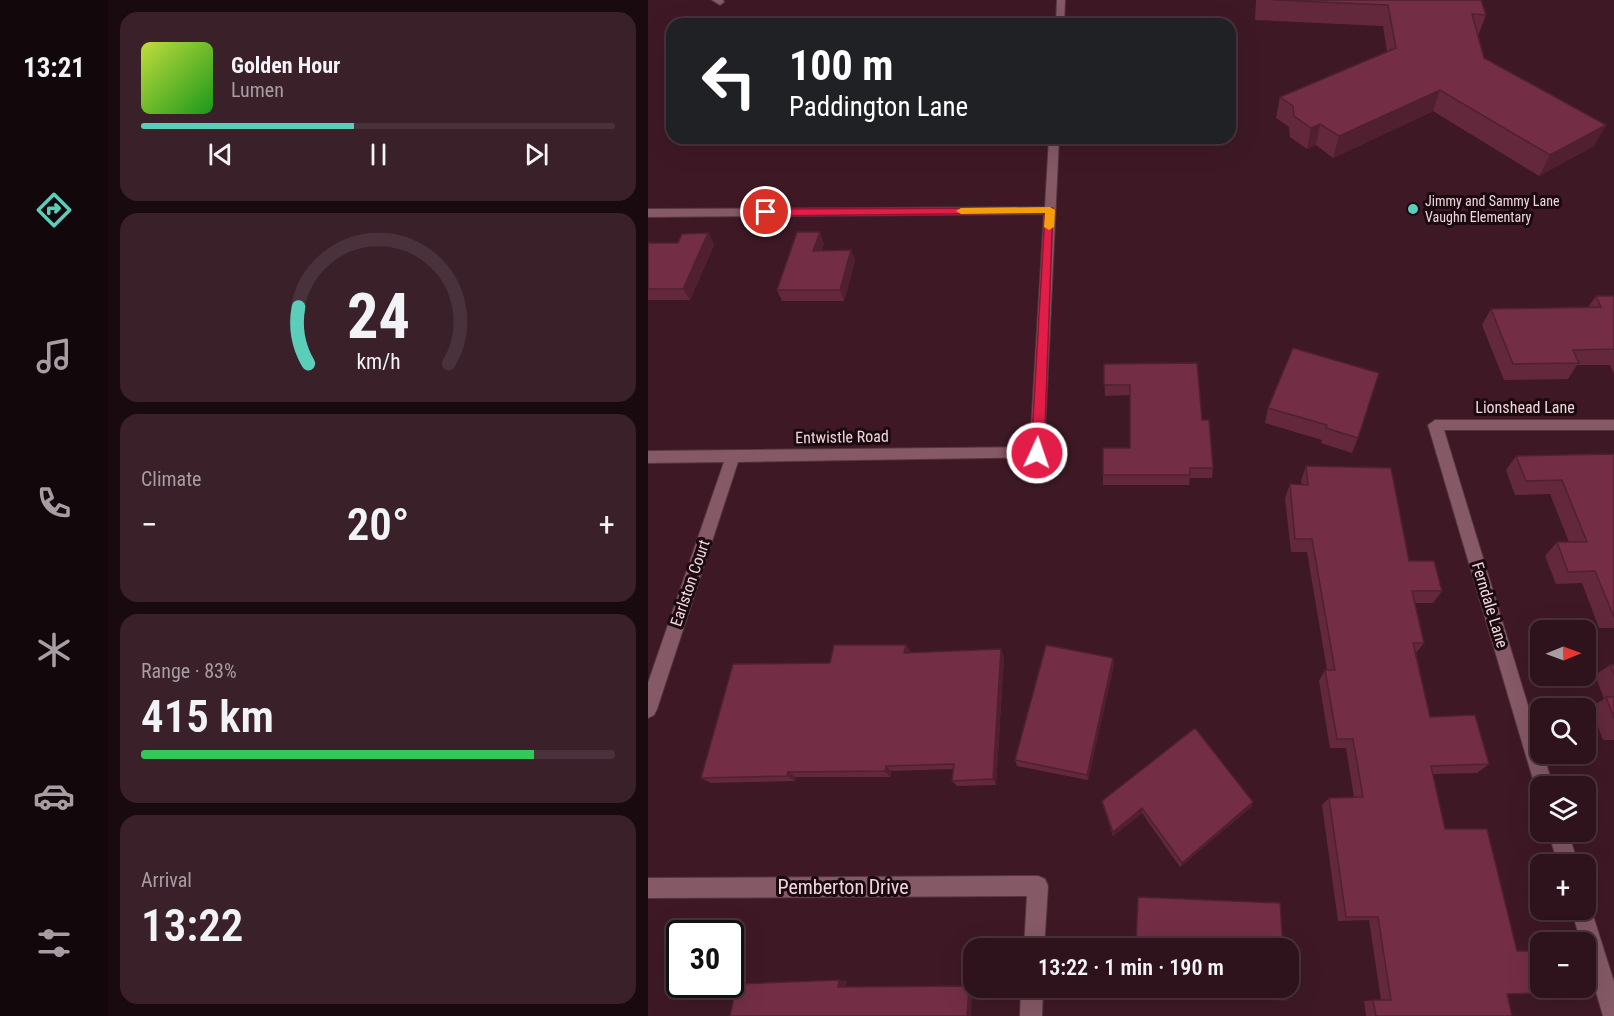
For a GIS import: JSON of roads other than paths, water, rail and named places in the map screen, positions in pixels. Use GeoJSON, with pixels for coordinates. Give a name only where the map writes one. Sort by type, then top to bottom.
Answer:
{"type":"FeatureCollection","features":[{"type":"Feature","properties":{"kind":"street"},"geometry":{"type":"LineString","coordinates":[[1060,18],[1061,0]]}},
{"type":"Feature","properties":{"kind":"street"},"geometry":{"type":"LineString","coordinates":[[648,213],[1050,210],[1054,144]]}},
{"type":"Feature","properties":{"kind":"street","name":"Entwistle Road"},"geometry":{"type":"LineString","coordinates":[[648,457],[1037,453],[1050,210]]}},
{"type":"Feature","properties":{"kind":"street","name":"Lionshead Lane"},"geometry":{"type":"LineString","coordinates":[[1435,425],[1614,425]]}},
{"type":"Feature","properties":{"kind":"street","name":"Ferndale Lane"},"geometry":{"type":"LineString","coordinates":[[1435,425],[1541,776]]}},
{"type":"Feature","properties":{"kind":"street","name":"Earlston Court"},"geometry":{"type":"LineString","coordinates":[[648,710],[733,456]]}},
{"type":"Feature","properties":{"kind":"street","name":"Pemberton Drive"},"geometry":{"type":"LineString","coordinates":[[648,888],[1038,886],[1035,938]]}},
{"type":"Feature","properties":{"kind":"street"},"geometry":{"type":"LineString","coordinates":[[1584,920],[1614,1016]]}},
{"type":"Feature","properties":{"kind":"street"},"geometry":{"type":"LineString","coordinates":[[1031,1016],[1032,998]]}},
{"type":"Feature","properties":{"kind":"place","name":"Jimmy and Sammy Lane Vaughn Elementary"},"geometry":{"type":"Point","coordinates":[1413,209]}}]}
